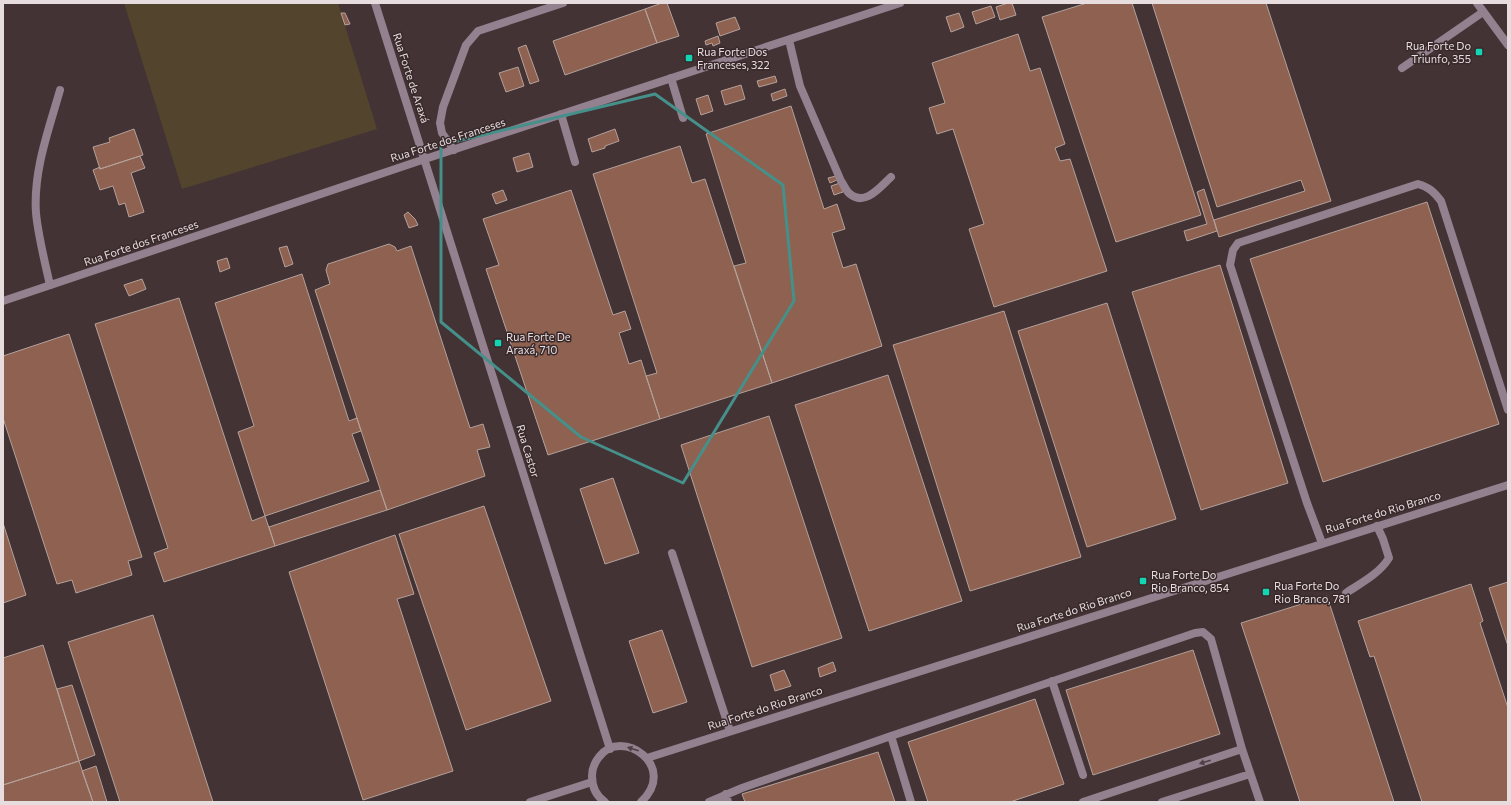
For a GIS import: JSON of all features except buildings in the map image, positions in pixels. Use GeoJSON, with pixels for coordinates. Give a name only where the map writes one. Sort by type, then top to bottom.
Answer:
{"type":"FeatureCollection","features":[{"type":"Feature","properties":{"kind":"street","name":"Rua Forte de Araxá"},"geometry":{"type":"LineString","coordinates":[[375,3],[425,159]]}},
{"type":"Feature","properties":{"kind":"street"},"geometry":{"type":"LineString","coordinates":[[454,150],[442,133],[440,123],[443,107],[466,45],[478,31],[563,3]]}},
{"type":"Feature","properties":{"kind":"street","name":"Rua Forte dos Franceses"},"geometry":{"type":"LineString","coordinates":[[3,301],[425,159],[900,3]]}},
{"type":"Feature","properties":{"kind":"street"},"geometry":{"type":"LineString","coordinates":[[1476,3],[1508,45]]}},
{"type":"Feature","properties":{"kind":"street"},"geometry":{"type":"LineString","coordinates":[[1402,68],[1483,12]]}},
{"type":"Feature","properties":{"kind":"street"},"geometry":{"type":"LineString","coordinates":[[789,40],[800,86],[841,181],[850,194],[859,198],[872,195],[891,177]]}},
{"type":"Feature","properties":{"kind":"street"},"geometry":{"type":"LineString","coordinates":[[670,78],[683,118]]}},
{"type":"Feature","properties":{"kind":"street"},"geometry":{"type":"LineString","coordinates":[[50,285],[36,213],[36,186],[41,160],[60,90]]}},
{"type":"Feature","properties":{"kind":"street"},"geometry":{"type":"LineString","coordinates":[[561,114],[575,162]]}},
{"type":"Feature","properties":{"kind":"street","name":"Rua Castor"},"geometry":{"type":"LineString","coordinates":[[425,159],[610,749]]}},
{"type":"Feature","properties":{"kind":"street"},"geometry":{"type":"LineString","coordinates":[[1322,543],[1305,496],[1230,265],[1233,250],[1238,243],[1418,184],[1428,187],[1441,201],[1508,410]]}},
{"type":"Feature","properties":{"kind":"street","name":"Rua Forte do Rio Branco"},"geometry":{"type":"LineString","coordinates":[[647,758],[1508,485]]}},
{"type":"Feature","properties":{"kind":"street"},"geometry":{"type":"LineString","coordinates":[[1346,593],[1385,565],[1389,558],[1377,526]]}},
{"type":"Feature","properties":{"kind":"street"},"geometry":{"type":"LineString","coordinates":[[672,553],[730,731]]}},
{"type":"Feature","properties":{"kind":"street"},"geometry":{"type":"LineString","coordinates":[[709,802],[727,798],[891,736],[1195,633],[1203,632],[1211,639],[1242,749],[1260,802]]}},
{"type":"Feature","properties":{"kind":"street"},"geometry":{"type":"LineString","coordinates":[[1052,681],[1083,776]]}},
{"type":"Feature","properties":{"kind":"street"},"geometry":{"type":"LineString","coordinates":[[891,736],[911,802]]}},
{"type":"Feature","properties":{"kind":"street"},"geometry":{"type":"LineString","coordinates":[[605,802],[595,791],[592,782],[592,772],[595,762],[601,754],[620,746],[630,747],[639,751],[647,758],[652,767],[654,777],[652,787],[647,796],[641,802]]}},
{"type":"Feature","properties":{"kind":"street"},"geometry":{"type":"LineString","coordinates":[[1083,802],[1096,800],[1242,749]]}},
{"type":"Feature","properties":{"kind":"street"},"geometry":{"type":"LineString","coordinates":[[1162,802],[1250,774]]}},
{"type":"Feature","properties":{"kind":"street"},"geometry":{"type":"LineString","coordinates":[[530,802],[592,782]]}},
{"type":"Feature","properties":{"kind":"highlighted area"},"geometry":{"type":"Polygon","coordinates":[[[655,94],[783,185],[794,301],[683,483],[581,437],[441,322],[441,145],[655,94]]]}},
{"type":"Feature","properties":{"kind":"shaded area"},"geometry":{"type":"Polygon","coordinates":[[[124,3],[338,3],[377,129],[182,189],[124,3]]]}},
{"type":"Feature","properties":{"kind":"place","name":"Rua Forte Do Triunfo, 355"},"geometry":{"type":"Point","coordinates":[1479,52]}},
{"type":"Feature","properties":{"kind":"place","name":"Rua Forte Dos Franceses, 322"},"geometry":{"type":"Point","coordinates":[689,58]}},
{"type":"Feature","properties":{"kind":"place","name":"Rua Forte De Araxá, 710"},"geometry":{"type":"Point","coordinates":[498,343]}},
{"type":"Feature","properties":{"kind":"place","name":"Rua Forte Do Rio Branco, 854"},"geometry":{"type":"Point","coordinates":[1143,581]}},
{"type":"Feature","properties":{"kind":"place","name":"Rua Forte Do Rio Branco, 781"},"geometry":{"type":"Point","coordinates":[1266,592]}}]}
